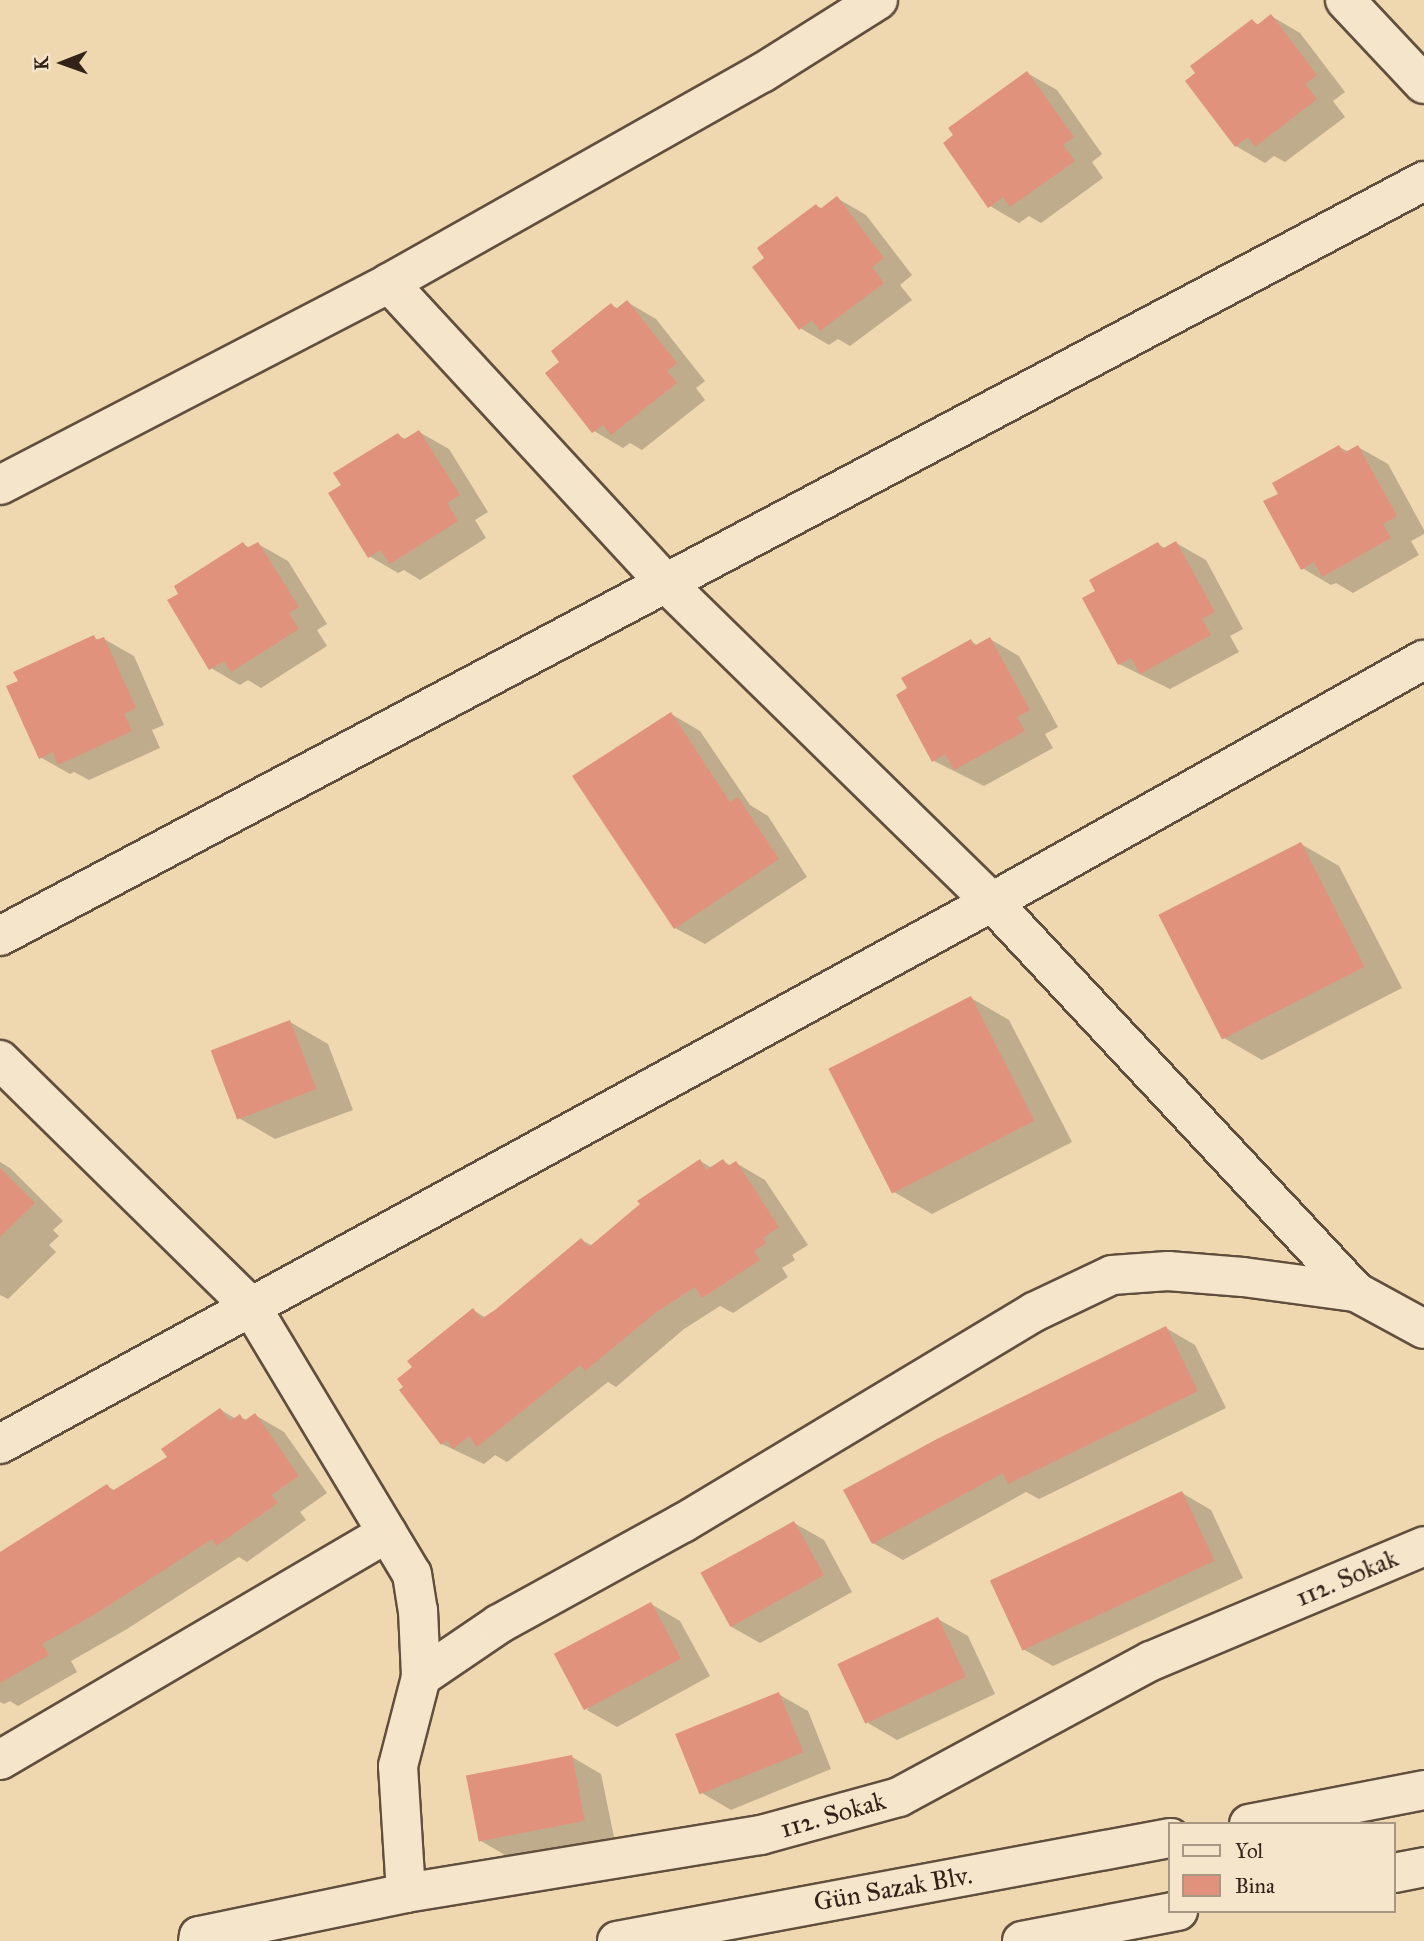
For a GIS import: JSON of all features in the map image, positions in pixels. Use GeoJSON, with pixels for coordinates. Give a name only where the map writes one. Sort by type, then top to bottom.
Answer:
{"type":"FeatureCollection","features":[{"type":"Feature","properties":{"kind":"street"},"geometry":{"type":"LineString","coordinates":[[0,485],[389,283],[762,73],[877,0]]}},
{"type":"Feature","properties":{"kind":"street"},"geometry":{"type":"LineString","coordinates":[[1345,0],[1424,84]]}},
{"type":"Feature","properties":{"kind":"street"},"geometry":{"type":"LineString","coordinates":[[0,936],[1424,181]]}},
{"type":"Feature","properties":{"kind":"street"},"geometry":{"type":"LineString","coordinates":[[389,283],[666,583],[992,902],[1356,1292],[1424,1329]]}},
{"type":"Feature","properties":{"kind":"street"},"geometry":{"type":"LineString","coordinates":[[0,1444],[992,902],[1424,660]]}},
{"type":"Feature","properties":{"kind":"street"},"geometry":{"type":"LineString","coordinates":[[0,1060],[252,1308],[412,1574],[418,1610],[421,1677],[398,1766],[406,1894]]}},
{"type":"Feature","properties":{"kind":"street"},"geometry":{"type":"LineString","coordinates":[[421,1677],[499,1624],[683,1523],[1034,1312],[1112,1275],[1168,1271],[1243,1276],[1356,1292]]}},
{"type":"Feature","properties":{"kind":"street"},"geometry":{"type":"LineString","coordinates":[[0,1760],[387,1533]]}},
{"type":"Feature","properties":{"kind":"street","name":"112. Sokak"},"geometry":{"type":"LineString","coordinates":[[198,1941],[200,1936],[406,1894],[761,1835],[899,1797],[1151,1661],[1424,1546]]}},
{"type":"Feature","properties":{"kind":"street"},"geometry":{"type":"LineString","coordinates":[[1259,1822],[1424,1790]]}},
{"type":"Feature","properties":{"kind":"street","name":"Gün Sazak Blv."},"geometry":{"type":"LineString","coordinates":[[617,1941],[1168,1838]]}},
{"type":"Feature","properties":{"kind":"street"},"geometry":{"type":"LineString","coordinates":[[1396,1872],[1424,1867]]}},
{"type":"Feature","properties":{"kind":"street"},"geometry":{"type":"LineString","coordinates":[[1021,1941],[1168,1913]]}},
{"type":"Feature","properties":{"kind":"building"},"geometry":{"type":"Polygon","coordinates":[[[1271,14],[1317,75],[1305,84],[1317,99],[1255,147],[1248,137],[1235,147],[1185,81],[1195,73],[1190,66],[1252,19],[1257,25],[1271,14]]]}},
{"type":"Feature","properties":{"kind":"building"},"geometry":{"type":"Polygon","coordinates":[[[1027,71],[1074,137],[1063,145],[1075,161],[1010,207],[1003,197],[988,208],[943,143],[953,135],[948,128],[1027,71]]]}},
{"type":"Feature","properties":{"kind":"building"},"geometry":{"type":"Polygon","coordinates":[[[837,196],[884,258],[872,267],[884,283],[820,331],[812,320],[799,330],[752,267],[764,258],[757,248],[816,204],[820,209],[837,196]]]}},
{"type":"Feature","properties":{"kind":"building"},"geometry":{"type":"Polygon","coordinates":[[[627,300],[677,363],[667,371],[677,383],[611,435],[603,425],[592,433],[545,373],[559,362],[551,351],[611,303],[616,309],[627,300]]]}},
{"type":"Feature","properties":{"kind":"building"},"geometry":{"type":"Polygon","coordinates":[[[419,430],[460,495],[447,503],[458,521],[390,564],[380,550],[368,558],[328,493],[341,485],[333,473],[398,433],[403,440],[419,430]]]}},
{"type":"Feature","properties":{"kind":"building"},"geometry":{"type":"Polygon","coordinates":[[[1339,445],[1344,453],[1358,445],[1397,516],[1383,524],[1391,538],[1322,577],[1314,562],[1301,570],[1263,501],[1278,494],[1272,483],[1339,445]]]}},
{"type":"Feature","properties":{"kind":"building"},"geometry":{"type":"Polygon","coordinates":[[[1176,541],[1215,612],[1202,619],[1211,635],[1140,674],[1131,658],[1118,665],[1082,598],[1095,591],[1089,580],[1158,542],[1162,549],[1176,541]]]}},
{"type":"Feature","properties":{"kind":"building"},"geometry":{"type":"Polygon","coordinates":[[[243,542],[247,548],[258,542],[299,607],[289,613],[299,629],[231,672],[224,661],[209,670],[167,600],[178,594],[174,586],[243,542]]]}},
{"type":"Feature","properties":{"kind":"building"},"geometry":{"type":"Polygon","coordinates":[[[94,635],[96,640],[104,637],[136,708],[124,714],[132,731],[58,765],[53,752],[39,759],[6,686],[18,681],[13,672],[94,635]]]}},
{"type":"Feature","properties":{"kind":"building"},"geometry":{"type":"Polygon","coordinates":[[[990,637],[1030,710],[1017,717],[1025,731],[954,770],[945,754],[932,762],[896,695],[907,688],[901,678],[971,639],[974,646],[990,637]]]}},
{"type":"Feature","properties":{"kind":"building"},"geometry":{"type":"Polygon","coordinates":[[[671,712],[730,802],[738,797],[779,859],[674,929],[572,776],[671,712]]]}},
{"type":"Feature","properties":{"kind":"building"},"geometry":{"type":"Polygon","coordinates":[[[1301,842],[1365,967],[1222,1039],[1158,915],[1301,842]]]}},
{"type":"Feature","properties":{"kind":"building"},"geometry":{"type":"Polygon","coordinates":[[[971,996],[1035,1121],[892,1193],[828,1069],[971,996]]]}},
{"type":"Feature","properties":{"kind":"building"},"geometry":{"type":"Polygon","coordinates":[[[290,1020],[317,1089],[237,1120],[211,1050],[290,1020]]]}},
{"type":"Feature","properties":{"kind":"building"},"geometry":{"type":"Polygon","coordinates":[[[700,1159],[706,1170],[723,1159],[728,1166],[736,1161],[779,1227],[763,1238],[766,1243],[754,1251],[760,1260],[702,1298],[695,1287],[655,1313],[585,1371],[580,1365],[477,1447],[469,1436],[453,1449],[447,1440],[441,1445],[399,1390],[403,1387],[397,1379],[412,1367],[407,1361],[473,1308],[481,1319],[495,1310],[581,1238],[589,1247],[640,1204],[637,1201],[700,1159]]]}},
{"type":"Feature","properties":{"kind":"building"},"geometry":{"type":"Polygon","coordinates":[[[0,1168],[35,1203],[0,1237],[0,1168]]]}},
{"type":"Feature","properties":{"kind":"building"},"geometry":{"type":"Polygon","coordinates":[[[1166,1326],[1198,1391],[1008,1484],[1003,1473],[872,1544],[843,1490],[937,1439],[1166,1326]]]}},
{"type":"Feature","properties":{"kind":"building"},"geometry":{"type":"Polygon","coordinates":[[[220,1408],[230,1421],[240,1414],[244,1421],[255,1413],[299,1476],[271,1495],[278,1503],[216,1546],[212,1539],[97,1613],[42,1644],[49,1655],[0,1683],[0,1552],[107,1484],[112,1491],[167,1457],[161,1449],[220,1408]]]}},
{"type":"Feature","properties":{"kind":"building"},"geometry":{"type":"Polygon","coordinates":[[[1182,1491],[1215,1561],[1022,1650],[990,1581],[1182,1491]]]}},
{"type":"Feature","properties":{"kind":"building"},"geometry":{"type":"Polygon","coordinates":[[[794,1521],[824,1575],[730,1627],[700,1573],[794,1521]]]}},
{"type":"Feature","properties":{"kind":"building"},"geometry":{"type":"Polygon","coordinates":[[[651,1602],[681,1659],[584,1710],[554,1654],[651,1602]]]}},
{"type":"Feature","properties":{"kind":"building"},"geometry":{"type":"Polygon","coordinates":[[[938,1617],[966,1677],[865,1724],[837,1664],[938,1617]]]}},
{"type":"Feature","properties":{"kind":"building"},"geometry":{"type":"Polygon","coordinates":[[[779,1692],[803,1752],[700,1794],[675,1734],[779,1692]]]}},
{"type":"Feature","properties":{"kind":"building"},"geometry":{"type":"Polygon","coordinates":[[[572,1755],[585,1821],[479,1841],[466,1776],[572,1755]]]}}]}
